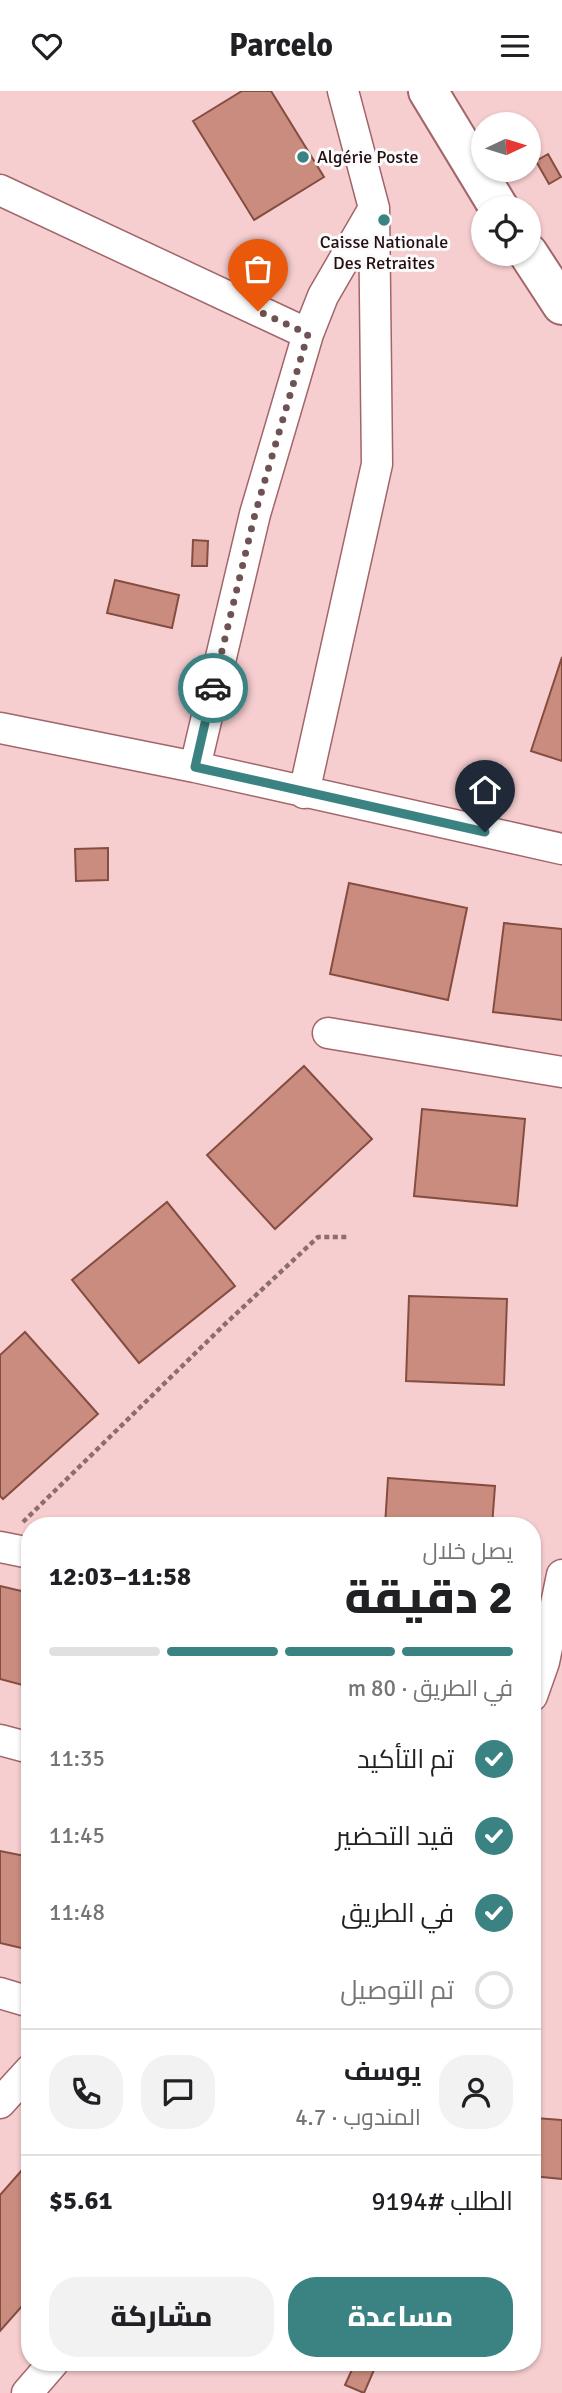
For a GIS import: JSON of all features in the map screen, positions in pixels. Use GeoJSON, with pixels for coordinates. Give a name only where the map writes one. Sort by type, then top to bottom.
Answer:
{"type":"FeatureCollection","features":[{"type":"Feature","properties":{"kind":"main road"},"geometry":{"type":"LineString","coordinates":[[428,91],[492,196]]}},
{"type":"Feature","properties":{"kind":"main road"},"geometry":{"type":"LineString","coordinates":[[536,266],[562,305]]}},
{"type":"Feature","properties":{"kind":"street"},"geometry":{"type":"LineString","coordinates":[[304,793],[377,464],[374,208],[343,91]]}},
{"type":"Feature","properties":{"kind":"street"},"geometry":{"type":"LineString","coordinates":[[0,190],[308,334]]}},
{"type":"Feature","properties":{"kind":"street"},"geometry":{"type":"LineString","coordinates":[[195,767],[255,514],[308,334],[323,296],[374,208]]}},
{"type":"Feature","properties":{"kind":"street"},"geometry":{"type":"LineString","coordinates":[[0,728],[195,767],[562,849]]}},
{"type":"Feature","properties":{"kind":"street"},"geometry":{"type":"LineString","coordinates":[[328,1033],[562,1072]]}},
{"type":"Feature","properties":{"kind":"street"},"geometry":{"type":"LineString","coordinates":[[541,1650],[562,1575]]}},
{"type":"Feature","properties":{"kind":"street"},"geometry":{"type":"LineString","coordinates":[[0,1740],[21,1746]]}},
{"type":"Feature","properties":{"kind":"street"},"geometry":{"type":"LineString","coordinates":[[0,1993],[21,1999]]}},
{"type":"Feature","properties":{"kind":"street"},"geometry":{"type":"LineString","coordinates":[[0,2103],[21,2080]]}},
{"type":"Feature","properties":{"kind":"street"},"geometry":{"type":"LineString","coordinates":[[27,2393],[46,2371]]}},
{"type":"Feature","properties":{"kind":"path"},"geometry":{"type":"LineString","coordinates":[[29,1517],[223,1326],[318,1237],[349,1237]]}},
{"type":"Feature","properties":{"kind":"building"},"geometry":{"type":"Polygon","coordinates":[[[242,91],[271,91],[324,177],[254,220],[193,121],[242,91]]]}},
{"type":"Feature","properties":{"kind":"building"},"geometry":{"type":"Polygon","coordinates":[[[548,154],[561,177],[549,184],[541,170],[541,158],[548,154]]]}},
{"type":"Feature","properties":{"kind":"building"},"geometry":{"type":"Polygon","coordinates":[[[193,540],[208,541],[207,566],[192,566],[193,540]]]}},
{"type":"Feature","properties":{"kind":"building"},"geometry":{"type":"Polygon","coordinates":[[[115,580],[179,595],[172,628],[107,613],[115,580]]]}},
{"type":"Feature","properties":{"kind":"building"},"geometry":{"type":"Polygon","coordinates":[[[562,657],[562,761],[531,751],[562,657]]]}},
{"type":"Feature","properties":{"kind":"building"},"geometry":{"type":"Polygon","coordinates":[[[108,848],[108,880],[76,881],[75,849],[108,848]]]}},
{"type":"Feature","properties":{"kind":"building"},"geometry":{"type":"Polygon","coordinates":[[[349,883],[467,908],[448,1000],[330,974],[349,883]]]}},
{"type":"Feature","properties":{"kind":"building"},"geometry":{"type":"Polygon","coordinates":[[[504,923],[562,929],[562,1020],[493,1012],[504,923]]]}},
{"type":"Feature","properties":{"kind":"building"},"geometry":{"type":"Polygon","coordinates":[[[304,1066],[372,1139],[275,1229],[207,1155],[304,1066]]]}},
{"type":"Feature","properties":{"kind":"building"},"geometry":{"type":"Polygon","coordinates":[[[422,1109],[525,1119],[517,1206],[414,1196],[422,1109]]]}},
{"type":"Feature","properties":{"kind":"building"},"geometry":{"type":"Polygon","coordinates":[[[167,1202],[235,1286],[139,1363],[72,1280],[167,1202]]]}},
{"type":"Feature","properties":{"kind":"building"},"geometry":{"type":"Polygon","coordinates":[[[409,1296],[507,1299],[504,1385],[406,1381],[409,1296]]]}},
{"type":"Feature","properties":{"kind":"building"},"geometry":{"type":"Polygon","coordinates":[[[25,1332],[98,1414],[3,1499],[0,1496],[0,1355],[25,1332]]]}},
{"type":"Feature","properties":{"kind":"building"},"geometry":{"type":"Polygon","coordinates":[[[388,1478],[495,1486],[493,1517],[386,1517],[388,1478]]]}},
{"type":"Feature","properties":{"kind":"building"},"geometry":{"type":"Polygon","coordinates":[[[0,1586],[21,1591],[21,1685],[0,1679],[0,1586]]]}},
{"type":"Feature","properties":{"kind":"building"},"geometry":{"type":"Polygon","coordinates":[[[0,1851],[21,1855],[21,1948],[0,1943],[0,1851]]]}},
{"type":"Feature","properties":{"kind":"building"},"geometry":{"type":"Polygon","coordinates":[[[541,2118],[562,2120],[562,2179],[541,2177],[541,2118]]]}},
{"type":"Feature","properties":{"kind":"building"},"geometry":{"type":"Polygon","coordinates":[[[21,2171],[21,2307],[0,2331],[0,2195],[21,2171]]]}},
{"type":"Feature","properties":{"kind":"building"},"geometry":{"type":"Polygon","coordinates":[[[351,2371],[374,2371],[364,2393],[345,2385],[351,2371]]]}},
{"type":"Feature","properties":{"kind":"way so far"},"geometry":{"type":"LineString","coordinates":[[213,688],[255,514],[308,334],[258,311]]}},
{"type":"Feature","properties":{"kind":"place","name":"Algérie Poste"},"geometry":{"type":"Point","coordinates":[303,157]}},
{"type":"Feature","properties":{"kind":"place","name":"Caisse Nationale Des Retraites"},"geometry":{"type":"Point","coordinates":[384,220]}},
{"type":"Feature","properties":{"kind":"route"},"geometry":{"type":"LineString","coordinates":[[213,688],[195,767],[485,832]]}}]}
